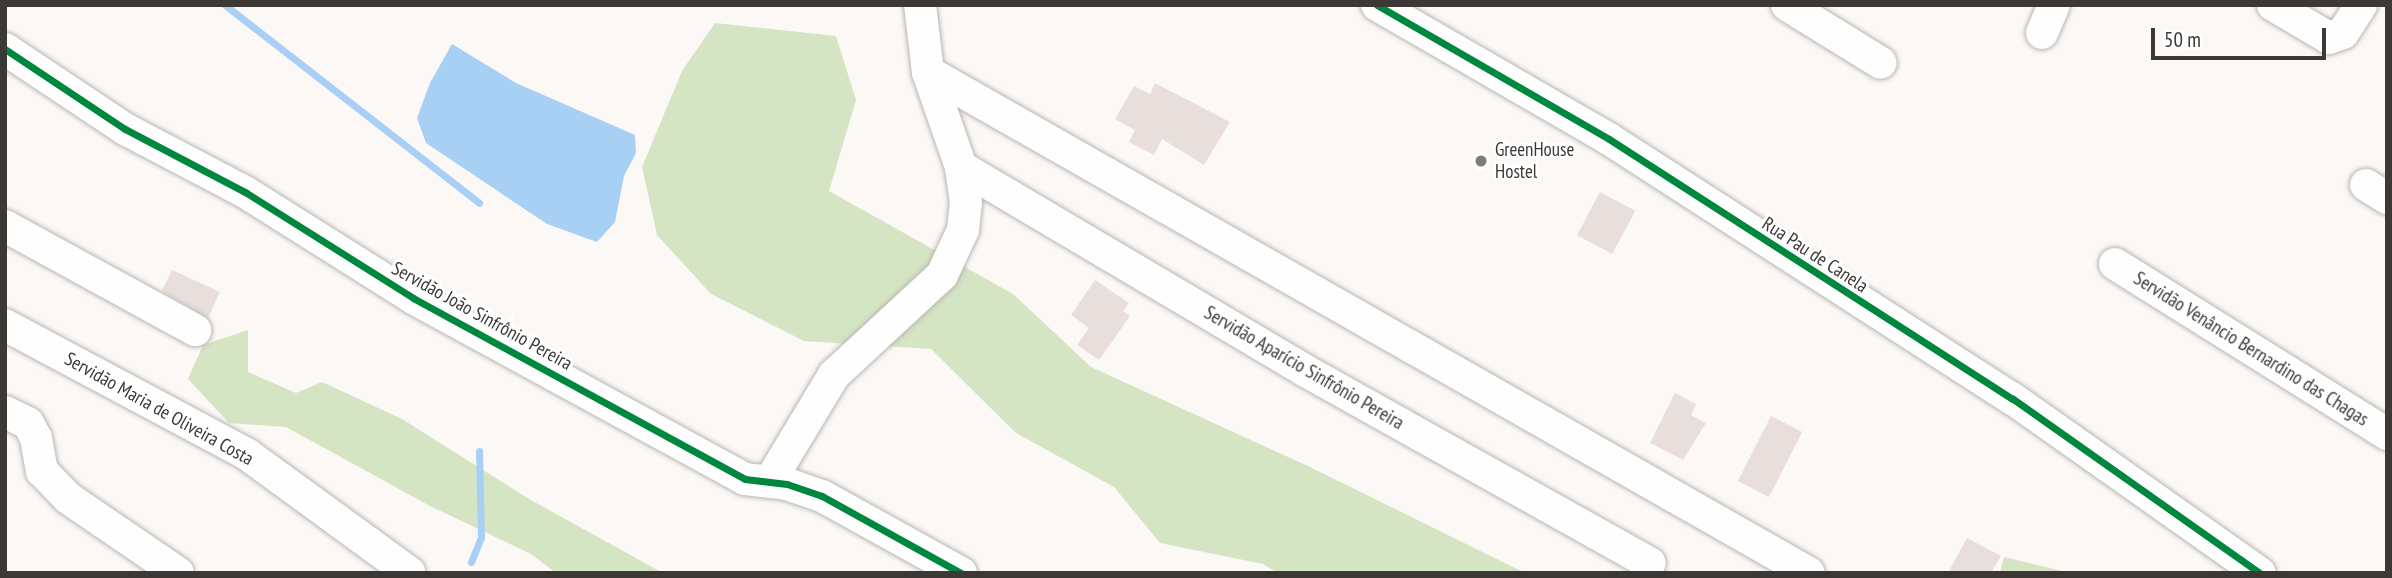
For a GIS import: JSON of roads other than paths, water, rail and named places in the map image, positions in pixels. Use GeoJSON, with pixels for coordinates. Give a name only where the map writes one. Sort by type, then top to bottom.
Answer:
{"type":"FeatureCollection","features":[{"type":"Feature","properties":{"kind":"street"},"geometry":{"type":"LineString","coordinates":[[770,481],[849,356],[942,275],[963,230],[966,203],[961,167],[929,72],[920,5]]}},
{"type":"Feature","properties":{"kind":"street","name":"Rua Pau de Canela"},"geometry":{"type":"LineString","coordinates":[[1377,5],[1609,139],[2013,399],[2260,573]]}},
{"type":"Feature","properties":{"kind":"street"},"geometry":{"type":"LineString","coordinates":[[1787,5],[1881,63]]}},
{"type":"Feature","properties":{"kind":"street"},"geometry":{"type":"LineString","coordinates":[[2273,5],[2329,38],[2343,33],[2361,5]]}},
{"type":"Feature","properties":{"kind":"street","name":"Servidão João Sinfrônio Pereira"},"geometry":{"type":"LineString","coordinates":[[5,49],[125,129],[246,192],[412,298],[745,480],[770,481],[822,496],[961,573]]}},
{"type":"Feature","properties":{"kind":"street"},"geometry":{"type":"LineString","coordinates":[[929,72],[1808,573]]}},
{"type":"Feature","properties":{"kind":"street","name":"Servidão Aparício Sinfrônio Pereira"},"geometry":{"type":"LineString","coordinates":[[961,167],[1304,370],[1650,563]]}},
{"type":"Feature","properties":{"kind":"street"},"geometry":{"type":"LineString","coordinates":[[5,226],[195,330]]}},
{"type":"Feature","properties":{"kind":"street","name":"Servidão Venâncio Bernardino das Chagas"},"geometry":{"type":"LineString","coordinates":[[2115,264],[2387,434]]}},
{"type":"Feature","properties":{"kind":"street","name":"Servidão Maria de Oliveira Costa"},"geometry":{"type":"LineString","coordinates":[[5,325],[248,454],[410,573]]}},
{"type":"Feature","properties":{"kind":"street"},"geometry":{"type":"LineString","coordinates":[[5,412],[28,423],[36,438],[42,471],[68,498],[178,573]]}},
{"type":"Feature","properties":{"kind":"water"},"geometry":{"type":"Polygon","coordinates":[[[452,44],[516,83],[635,135],[636,153],[624,176],[615,222],[597,242],[547,224],[426,143],[417,118],[430,83],[452,44]]]}},
{"type":"Feature","properties":{"kind":"waterway"},"geometry":{"type":"LineString","coordinates":[[225,5],[479,203]]}},
{"type":"Feature","properties":{"kind":"waterway"},"geometry":{"type":"LineString","coordinates":[[471,562],[481,537],[479,451]]}},
{"type":"Feature","properties":{"kind":"place","name":"GreenHouse Hostel"},"geometry":{"type":"Point","coordinates":[1481,161]}}]}
